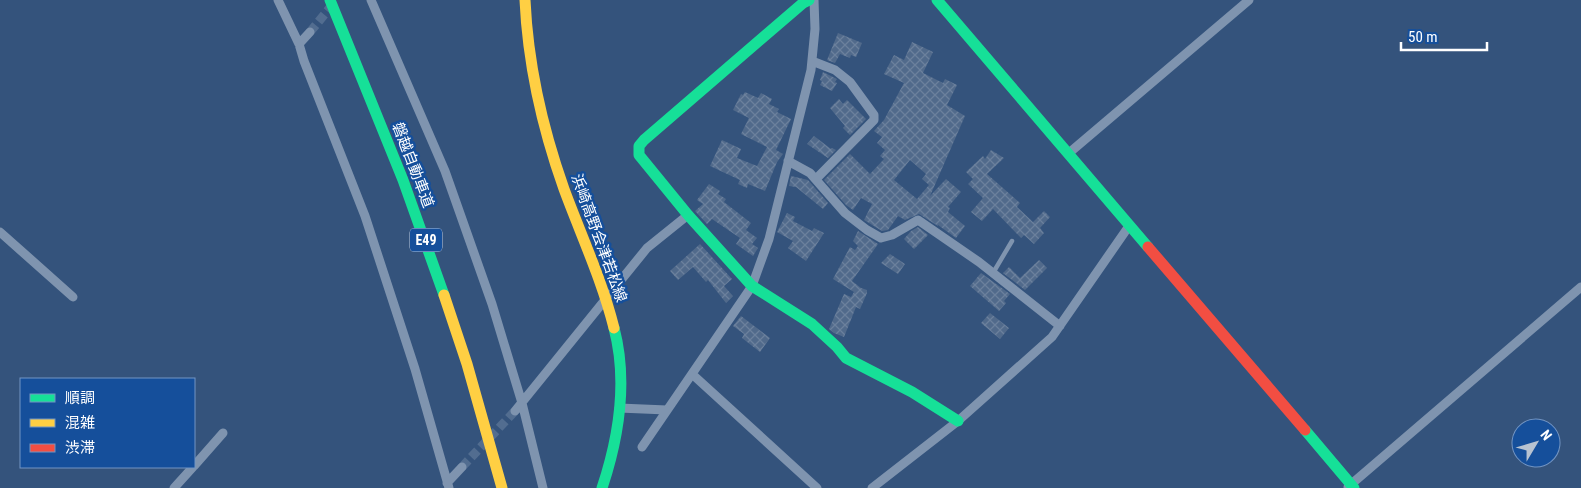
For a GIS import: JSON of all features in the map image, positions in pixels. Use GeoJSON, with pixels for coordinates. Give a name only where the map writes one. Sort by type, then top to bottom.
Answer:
{"type":"FeatureCollection","features":[{"type":"Feature","properties":{"kind":"main road","name":"磐越自動車道"},"geometry":{"type":"LineString","coordinates":[[330,0],[395,158],[426,241],[466,363],[502,488]]}},
{"type":"Feature","properties":{"kind":"main road","name":"浜崎高野会津若松線"},"geometry":{"type":"LineString","coordinates":[[525,0],[530,69],[544,128],[606,300],[618,346],[620,372],[619,408],[612,456],[602,488]]}},
{"type":"Feature","properties":{"kind":"main road"},"geometry":{"type":"LineString","coordinates":[[809,0],[803,3],[639,146],[639,155],[688,215],[752,286],[812,324],[846,358],[912,392],[958,421]]}},
{"type":"Feature","properties":{"kind":"main road"},"geometry":{"type":"LineString","coordinates":[[937,0],[1351,487]]}},
{"type":"Feature","properties":{"kind":"street"},"geometry":{"type":"LineString","coordinates":[[278,0],[299,44],[365,216],[414,369],[448,486]]}},
{"type":"Feature","properties":{"kind":"street"},"geometry":{"type":"LineString","coordinates":[[371,0],[445,171],[492,304],[522,403],[543,488]]}},
{"type":"Feature","properties":{"kind":"street"},"geometry":{"type":"LineString","coordinates":[[642,448],[752,286],[769,239],[811,70],[815,29],[814,0]]}},
{"type":"Feature","properties":{"kind":"street"},"geometry":{"type":"LineString","coordinates":[[1069,153],[1249,0]]}},
{"type":"Feature","properties":{"kind":"street"},"geometry":{"type":"LineString","coordinates":[[299,44],[310,32]]}},
{"type":"Feature","properties":{"kind":"street"},"geometry":{"type":"LineString","coordinates":[[812,61],[835,70],[850,82],[874,115],[874,120],[816,179]]}},
{"type":"Feature","properties":{"kind":"street"},"geometry":{"type":"LineString","coordinates":[[788,161],[810,173],[845,212],[867,230],[881,238],[892,235],[918,220],[993,273],[1060,326]]}},
{"type":"Feature","properties":{"kind":"street"},"geometry":{"type":"LineString","coordinates":[[515,411],[647,248],[688,215]]}},
{"type":"Feature","properties":{"kind":"street"},"geometry":{"type":"LineString","coordinates":[[872,488],[958,421],[1052,337],[1129,226]]}},
{"type":"Feature","properties":{"kind":"street"},"geometry":{"type":"LineString","coordinates":[[0,232],[73,297]]}},
{"type":"Feature","properties":{"kind":"street"},"geometry":{"type":"LineString","coordinates":[[1351,487],[1581,287]]}},
{"type":"Feature","properties":{"kind":"street"},"geometry":{"type":"LineString","coordinates":[[692,374],[817,488]]}},
{"type":"Feature","properties":{"kind":"street"},"geometry":{"type":"LineString","coordinates":[[619,408],[667,410]]}},
{"type":"Feature","properties":{"kind":"street"},"geometry":{"type":"LineString","coordinates":[[195,464],[224,432]]}},
{"type":"Feature","properties":{"kind":"street"},"geometry":{"type":"LineString","coordinates":[[448,486],[462,467]]}},
{"type":"Feature","properties":{"kind":"street"},"geometry":{"type":"LineString","coordinates":[[174,488],[191,468]]}},
{"type":"Feature","properties":{"kind":"lane"},"geometry":{"type":"LineString","coordinates":[[993,273],[1012,241]]}},
{"type":"Feature","properties":{"kind":"building"},"geometry":{"type":"Polygon","coordinates":[[[838,33],[862,43],[856,57],[851,55],[850,58],[840,54],[835,63],[827,60],[838,33]]]}},
{"type":"Feature","properties":{"kind":"building"},"geometry":{"type":"Polygon","coordinates":[[[912,42],[933,52],[923,73],[943,83],[945,79],[957,85],[947,105],[965,116],[930,196],[946,179],[961,192],[948,207],[950,208],[948,212],[965,226],[956,238],[919,214],[905,220],[898,216],[888,230],[882,231],[864,220],[872,204],[861,198],[853,210],[846,205],[824,180],[850,154],[870,174],[884,159],[880,156],[885,150],[877,143],[882,137],[874,131],[884,120],[904,83],[884,74],[894,55],[904,60],[912,42]],[[910,160],[894,180],[917,199],[929,185],[922,179],[926,174],[910,160]]]}},
{"type":"Feature","properties":{"kind":"building"},"geometry":{"type":"Polygon","coordinates":[[[823,72],[837,79],[835,82],[837,83],[832,91],[820,85],[823,72]]]}},
{"type":"Feature","properties":{"kind":"building"},"geometry":{"type":"Polygon","coordinates":[[[745,92],[758,98],[761,93],[772,99],[769,104],[779,109],[777,112],[791,119],[776,150],[783,154],[777,162],[765,191],[748,184],[747,188],[738,184],[740,180],[710,166],[722,140],[741,149],[737,158],[757,166],[767,147],[741,134],[749,118],[733,110],[741,94],[743,95],[745,92]]]}},
{"type":"Feature","properties":{"kind":"building"},"geometry":{"type":"Polygon","coordinates":[[[839,99],[843,104],[847,100],[866,119],[850,135],[830,108],[839,99]]]}},
{"type":"Feature","properties":{"kind":"building"},"geometry":{"type":"Polygon","coordinates":[[[814,136],[831,149],[836,150],[828,158],[807,144],[814,136]]]}},
{"type":"Feature","properties":{"kind":"building"},"geometry":{"type":"Polygon","coordinates":[[[991,150],[1004,158],[987,174],[1020,203],[1017,207],[1033,222],[1044,211],[1050,217],[1040,228],[1044,233],[1034,244],[1024,235],[1021,238],[993,209],[982,221],[971,212],[983,198],[968,184],[973,179],[966,172],[983,156],[985,159],[991,150]]]}},
{"type":"Feature","properties":{"kind":"building"},"geometry":{"type":"Polygon","coordinates":[[[791,176],[808,180],[828,203],[823,209],[796,187],[789,186],[791,176]]]}},
{"type":"Feature","properties":{"kind":"building"},"geometry":{"type":"Polygon","coordinates":[[[709,184],[720,191],[718,194],[726,199],[724,202],[751,223],[746,230],[757,238],[752,244],[758,248],[753,256],[736,244],[740,238],[712,219],[707,224],[695,211],[703,204],[697,200],[709,184]]]}},
{"type":"Feature","properties":{"kind":"building"},"geometry":{"type":"Polygon","coordinates":[[[787,213],[795,217],[793,221],[812,231],[814,228],[824,233],[806,261],[788,248],[793,241],[777,232],[787,213]]]}},
{"type":"Feature","properties":{"kind":"building"},"geometry":{"type":"Polygon","coordinates":[[[918,227],[928,235],[914,249],[904,239],[911,231],[918,227]]]}},
{"type":"Feature","properties":{"kind":"building"},"geometry":{"type":"Polygon","coordinates":[[[858,231],[878,244],[852,281],[867,290],[867,293],[860,309],[856,307],[844,337],[829,329],[844,294],[851,297],[854,292],[833,279],[850,247],[855,250],[858,246],[853,241],[858,231]]]}},
{"type":"Feature","properties":{"kind":"building"},"geometry":{"type":"Polygon","coordinates":[[[700,244],[732,279],[724,286],[733,296],[726,303],[708,280],[706,282],[693,267],[678,280],[670,271],[700,244]]]}},
{"type":"Feature","properties":{"kind":"building"},"geometry":{"type":"Polygon","coordinates":[[[890,254],[905,264],[898,274],[881,263],[890,254]]]}},
{"type":"Feature","properties":{"kind":"building"},"geometry":{"type":"Polygon","coordinates":[[[1039,260],[1047,268],[1025,290],[1003,273],[1009,267],[1020,278],[1039,260]]]}},
{"type":"Feature","properties":{"kind":"building"},"geometry":{"type":"Polygon","coordinates":[[[981,273],[1010,294],[1004,301],[1006,303],[999,311],[970,286],[981,273]]]}},
{"type":"Feature","properties":{"kind":"building"},"geometry":{"type":"Polygon","coordinates":[[[990,313],[1009,328],[1000,339],[981,323],[990,313]]]}},
{"type":"Feature","properties":{"kind":"building"},"geometry":{"type":"Polygon","coordinates":[[[741,316],[770,338],[760,352],[742,338],[744,334],[733,326],[741,316]]]}},
{"type":"Feature","properties":{"kind":"tunnel"},"geometry":{"type":"LineString","coordinates":[[310,32],[333,4]]}},
{"type":"Feature","properties":{"kind":"tunnel"},"geometry":{"type":"LineString","coordinates":[[462,467],[515,411]]}},
{"type":"Feature","properties":{"kind":"traffic: fast"},"geometry":{"type":"LineString","coordinates":[[330,0],[403,180],[444,295]]}},
{"type":"Feature","properties":{"kind":"traffic: fast"},"geometry":{"type":"LineString","coordinates":[[809,0],[803,3],[644,140],[639,146],[639,155],[688,215],[752,286],[812,324],[846,358],[912,392],[958,421]]}},
{"type":"Feature","properties":{"kind":"traffic: fast"},"geometry":{"type":"LineString","coordinates":[[937,0],[1148,247]]}},
{"type":"Feature","properties":{"kind":"traffic: fast"},"geometry":{"type":"LineString","coordinates":[[602,488],[613,449],[620,409],[620,368],[614,328]]}},
{"type":"Feature","properties":{"kind":"traffic: fast"},"geometry":{"type":"LineString","coordinates":[[1305,430],[1354,488]]}},
{"type":"Feature","properties":{"kind":"traffic: slow"},"geometry":{"type":"LineString","coordinates":[[525,0],[529,49],[537,96],[549,143],[564,189],[604,292],[614,328]]}},
{"type":"Feature","properties":{"kind":"traffic: slow"},"geometry":{"type":"LineString","coordinates":[[444,295],[467,364],[502,488]]}},
{"type":"Feature","properties":{"kind":"traffic: jam"},"geometry":{"type":"LineString","coordinates":[[1148,247],[1305,430]]}}]}
